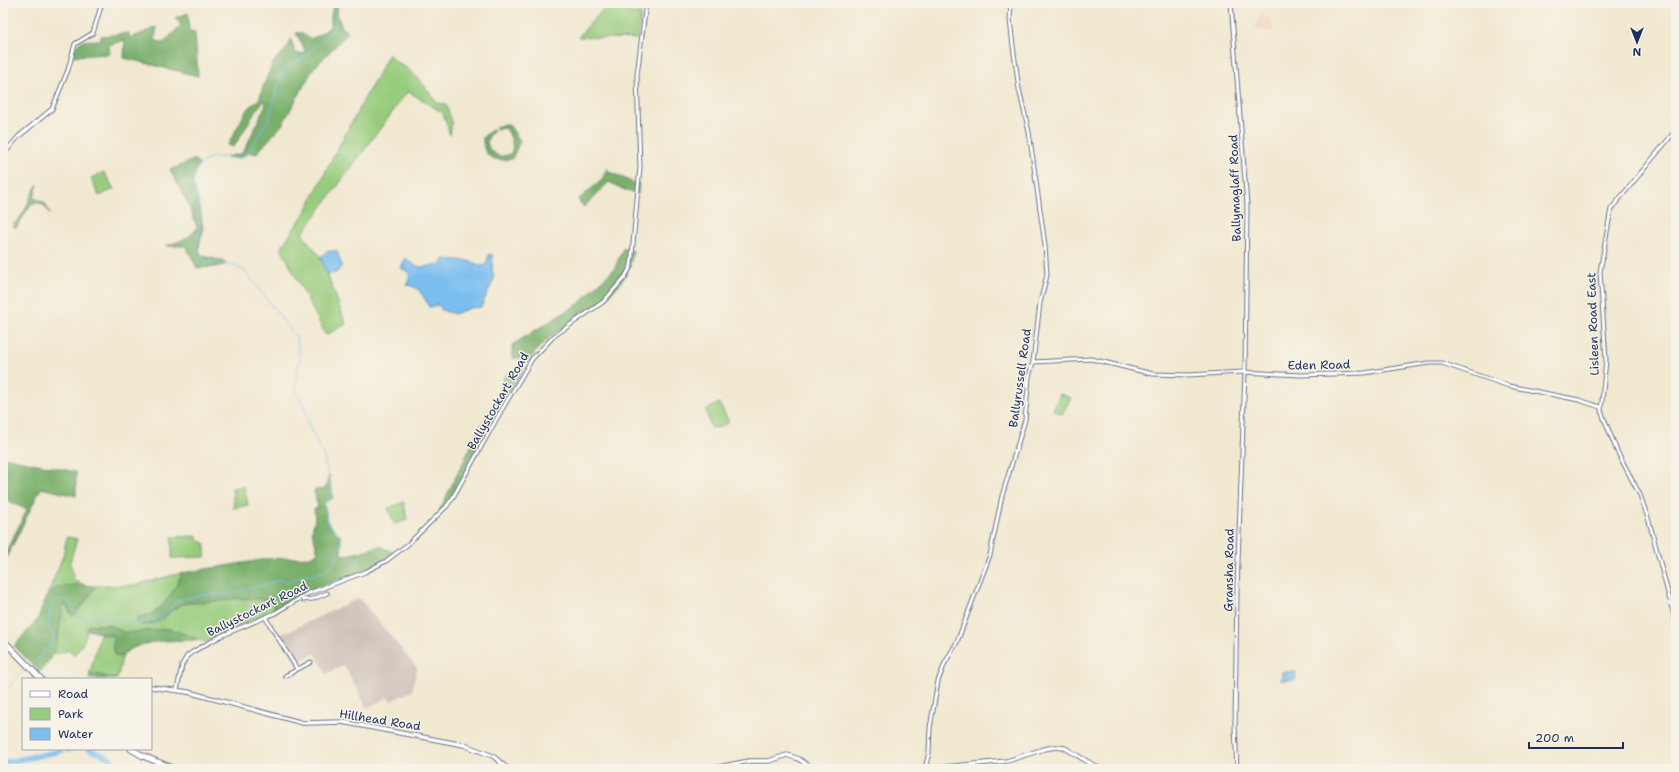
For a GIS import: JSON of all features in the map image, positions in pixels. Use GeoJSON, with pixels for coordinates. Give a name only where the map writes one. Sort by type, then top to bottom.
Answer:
{"type":"FeatureCollection","features":[{"type":"Feature","properties":{"kind":"highway"},"geometry":{"type":"LineString","coordinates":[[3,640],[40,678]]}},
{"type":"Feature","properties":{"kind":"highway"},"geometry":{"type":"LineString","coordinates":[[133,750],[143,756],[175,769]]}},
{"type":"Feature","properties":{"kind":"street"},"geometry":{"type":"LineString","coordinates":[[3,155],[18,137],[52,109],[62,88],[75,44],[93,33],[102,3]]}},
{"type":"Feature","properties":{"kind":"street","name":"Ballystockart Road"},"geometry":{"type":"LineString","coordinates":[[177,690],[182,664],[187,656],[221,636],[265,617],[301,597],[331,583],[366,572],[386,561],[407,545],[443,511],[452,499],[532,359],[554,336],[603,302],[629,271],[631,266],[638,194],[640,152],[637,75],[646,3]]}},
{"type":"Feature","properties":{"kind":"street","name":"Ballyrussell Road"},"geometry":{"type":"LineString","coordinates":[[924,769],[929,753],[930,728],[938,681],[945,663],[957,642],[990,555],[1002,496],[1025,420],[1029,377],[1033,362],[1040,304],[1046,282],[1047,265],[1029,132],[1019,89],[1015,61],[1010,20],[1011,3]]}},
{"type":"Feature","properties":{"kind":"street","name":"Ballymaglaff Road"},"geometry":{"type":"LineString","coordinates":[[1231,3],[1247,193],[1245,372]]}},
{"type":"Feature","properties":{"kind":"street","name":"Lisleen Road East"},"geometry":{"type":"LineString","coordinates":[[1676,130],[1611,209],[1600,272],[1606,360],[1604,386],[1600,407],[1603,420],[1640,495],[1649,521],[1676,622]]}},
{"type":"Feature","properties":{"kind":"street","name":"Eden Road"},"geometry":{"type":"LineString","coordinates":[[1033,362],[1091,359],[1153,374],[1166,375],[1245,372],[1301,376],[1364,373],[1429,363],[1442,364],[1509,386],[1579,400],[1600,407]]}},
{"type":"Feature","properties":{"kind":"street","name":"Gransha Road"},"geometry":{"type":"LineString","coordinates":[[1237,769],[1235,743],[1237,588],[1245,372]]}},
{"type":"Feature","properties":{"kind":"street"},"geometry":{"type":"LineString","coordinates":[[301,597],[303,600],[307,601],[327,593]]}},
{"type":"Feature","properties":{"kind":"street"},"geometry":{"type":"LineString","coordinates":[[265,617],[297,669]]}},
{"type":"Feature","properties":{"kind":"street"},"geometry":{"type":"LineString","coordinates":[[285,676],[311,662]]}},
{"type":"Feature","properties":{"kind":"street","name":"Hillhead Road"},"geometry":{"type":"LineString","coordinates":[[152,687],[177,690],[294,721],[315,724],[342,722],[464,745],[493,756],[508,769]]}},
{"type":"Feature","properties":{"kind":"street"},"geometry":{"type":"LineString","coordinates":[[924,769],[996,763],[1055,747],[1065,748],[1100,769]]}},
{"type":"Feature","properties":{"kind":"street"},"geometry":{"type":"LineString","coordinates":[[709,769],[749,760],[769,761],[788,755],[799,759],[812,769]]}},
{"type":"Feature","properties":{"kind":"shaded area"},"geometry":{"type":"Polygon","coordinates":[[[1260,13],[1263,13],[1264,17],[1269,18],[1275,31],[1256,30],[1255,23],[1259,19],[1260,13]]]}},
{"type":"Feature","properties":{"kind":"shaded area"},"geometry":{"type":"Polygon","coordinates":[[[359,598],[417,668],[412,691],[391,701],[388,697],[367,708],[344,665],[326,674],[315,653],[296,663],[280,635],[359,598]]]}},
{"type":"Feature","properties":{"kind":"green space"},"geometry":{"type":"Polygon","coordinates":[[[334,3],[340,3],[337,10],[338,19],[342,27],[348,33],[313,69],[282,125],[256,154],[249,152],[239,158],[226,157],[241,154],[245,149],[266,104],[265,101],[258,108],[233,147],[228,145],[246,111],[260,98],[266,78],[276,59],[286,48],[291,39],[295,53],[302,54],[305,50],[296,33],[302,33],[311,39],[326,30],[330,24],[334,3]]]}},
{"type":"Feature","properties":{"kind":"green space"},"geometry":{"type":"Polygon","coordinates":[[[609,3],[626,3],[629,12],[641,14],[638,39],[578,37],[609,3]]]}},
{"type":"Feature","properties":{"kind":"green space"},"geometry":{"type":"Polygon","coordinates":[[[188,13],[189,31],[195,32],[198,76],[124,58],[125,40],[109,45],[110,54],[74,56],[77,46],[82,41],[101,40],[101,36],[129,33],[130,38],[157,27],[155,40],[163,43],[181,25],[175,18],[188,13]]]}},
{"type":"Feature","properties":{"kind":"green space"},"geometry":{"type":"Polygon","coordinates":[[[389,54],[423,84],[437,103],[446,104],[452,123],[450,135],[443,113],[408,91],[302,234],[321,257],[346,324],[326,335],[281,248],[307,209],[335,153],[389,54]]]}},
{"type":"Feature","properties":{"kind":"green space"},"geometry":{"type":"Polygon","coordinates":[[[505,124],[510,126],[520,141],[512,159],[495,159],[487,154],[483,144],[483,137],[493,129],[494,131],[490,134],[487,141],[489,149],[498,156],[505,156],[509,154],[512,151],[512,143],[509,133],[506,128],[497,129],[495,127],[505,124]]]}},
{"type":"Feature","properties":{"kind":"green space"},"geometry":{"type":"Polygon","coordinates":[[[195,159],[199,165],[196,170],[193,183],[201,214],[203,231],[199,251],[203,256],[223,261],[227,264],[215,267],[197,268],[186,246],[166,246],[187,237],[197,227],[188,204],[170,170],[195,159]]]}},
{"type":"Feature","properties":{"kind":"green space"},"geometry":{"type":"Polygon","coordinates":[[[607,168],[608,171],[634,183],[639,183],[638,194],[625,190],[609,182],[584,207],[578,200],[602,180],[607,168]]]}},
{"type":"Feature","properties":{"kind":"green space"},"geometry":{"type":"Polygon","coordinates":[[[104,172],[114,189],[99,196],[91,178],[104,172]]]}},
{"type":"Feature","properties":{"kind":"green space"},"geometry":{"type":"Polygon","coordinates":[[[38,184],[34,198],[45,203],[50,214],[45,206],[37,202],[31,204],[16,228],[12,225],[24,213],[38,184]]]}},
{"type":"Feature","properties":{"kind":"green space"},"geometry":{"type":"Polygon","coordinates":[[[623,248],[633,251],[630,266],[623,279],[604,300],[550,337],[539,347],[527,363],[519,358],[512,358],[512,345],[578,304],[615,268],[623,248]]]}},
{"type":"Feature","properties":{"kind":"green space"},"geometry":{"type":"Polygon","coordinates":[[[521,368],[524,369],[499,410],[451,499],[438,513],[480,428],[495,403],[505,375],[521,368]]]}},
{"type":"Feature","properties":{"kind":"green space"},"geometry":{"type":"Polygon","coordinates":[[[1060,394],[1071,398],[1062,414],[1053,410],[1060,394]]]}},
{"type":"Feature","properties":{"kind":"green space"},"geometry":{"type":"Polygon","coordinates":[[[719,403],[728,420],[728,423],[720,427],[711,428],[706,410],[719,403]]]}},
{"type":"Feature","properties":{"kind":"green space"},"geometry":{"type":"Polygon","coordinates":[[[3,457],[76,472],[76,496],[41,488],[3,565],[3,557],[27,510],[3,498],[3,457]]]}},
{"type":"Feature","properties":{"kind":"green space"},"geometry":{"type":"Polygon","coordinates":[[[329,475],[333,498],[324,503],[328,523],[340,535],[341,555],[348,555],[380,546],[394,553],[372,567],[300,594],[275,609],[273,602],[257,599],[189,603],[183,604],[171,610],[152,624],[137,624],[137,617],[156,612],[165,603],[182,573],[267,559],[310,557],[318,553],[312,531],[315,519],[314,509],[318,508],[314,490],[325,489],[329,475]]]}},
{"type":"Feature","properties":{"kind":"green space"},"geometry":{"type":"Polygon","coordinates":[[[244,486],[248,505],[234,508],[232,488],[244,486]]]}},
{"type":"Feature","properties":{"kind":"green space"},"geometry":{"type":"Polygon","coordinates":[[[404,502],[407,520],[394,524],[388,508],[404,502]]]}},
{"type":"Feature","properties":{"kind":"green space"},"geometry":{"type":"Polygon","coordinates":[[[196,536],[199,541],[205,543],[205,557],[172,558],[172,537],[196,536]]]}},
{"type":"Feature","properties":{"kind":"green space"},"geometry":{"type":"Polygon","coordinates":[[[67,537],[77,539],[70,562],[74,580],[87,586],[61,588],[47,596],[63,556],[67,537]]]}},
{"type":"Feature","properties":{"kind":"green space"},"geometry":{"type":"Polygon","coordinates":[[[182,573],[169,598],[159,608],[148,615],[161,621],[172,610],[184,604],[241,598],[262,599],[273,602],[275,613],[264,614],[205,642],[169,629],[125,633],[109,625],[89,625],[83,643],[74,655],[69,650],[52,654],[55,649],[63,606],[66,604],[70,613],[83,605],[96,586],[139,585],[182,573]]]}},
{"type":"Feature","properties":{"kind":"green space"},"geometry":{"type":"Polygon","coordinates":[[[73,585],[96,586],[73,617],[66,604],[63,606],[55,648],[52,656],[40,672],[14,646],[37,620],[47,596],[56,588],[73,585]]]}},
{"type":"Feature","properties":{"kind":"green space"},"geometry":{"type":"Polygon","coordinates":[[[89,625],[109,625],[125,633],[169,629],[200,640],[157,642],[137,646],[120,657],[115,656],[113,647],[114,636],[87,630],[89,625]]]}},
{"type":"Feature","properties":{"kind":"green space"},"geometry":{"type":"Polygon","coordinates":[[[100,634],[114,636],[113,647],[120,657],[123,654],[117,678],[90,673],[100,634]]]}},
{"type":"Feature","properties":{"kind":"green space"},"geometry":{"type":"Polygon","coordinates":[[[90,673],[111,678],[89,678],[90,673]]]}},
{"type":"Feature","properties":{"kind":"water"},"geometry":{"type":"Polygon","coordinates":[[[337,251],[342,266],[336,273],[329,274],[325,271],[321,257],[326,252],[337,251]]]}},
{"type":"Feature","properties":{"kind":"water"},"geometry":{"type":"Polygon","coordinates":[[[489,254],[493,256],[492,268],[494,279],[481,307],[470,308],[454,314],[442,310],[437,303],[436,306],[429,307],[418,289],[406,285],[409,275],[401,268],[406,258],[419,267],[427,267],[435,264],[440,265],[443,260],[446,259],[469,261],[482,266],[486,265],[489,254]]]}},
{"type":"Feature","properties":{"kind":"water"},"geometry":{"type":"Polygon","coordinates":[[[1282,672],[1296,672],[1295,680],[1281,680],[1282,672]]]}},
{"type":"Feature","properties":{"kind":"waterway"},"geometry":{"type":"LineString","coordinates":[[35,662],[53,640],[54,635],[48,625],[52,605],[61,599],[68,601],[78,616],[118,618],[134,625],[162,617],[179,600],[201,595],[230,594],[280,580],[291,582],[300,576],[314,575],[328,569],[336,560],[341,540],[340,535],[328,523],[324,503],[333,498],[324,457],[308,424],[307,413],[297,393],[295,382],[300,358],[296,337],[246,272],[234,265],[205,261],[199,255],[196,249],[200,230],[198,215],[199,201],[193,183],[196,170],[199,165],[211,157],[241,158],[249,152],[269,118],[283,69],[309,53],[332,30],[337,21],[334,19],[334,10],[338,3]]}},
{"type":"Feature","properties":{"kind":"waterway"},"geometry":{"type":"LineString","coordinates":[[3,694],[23,671]]}},
{"type":"Feature","properties":{"kind":"waterway"},"geometry":{"type":"LineString","coordinates":[[91,750],[108,757],[122,769]]}},
{"type":"Feature","properties":{"kind":"waterway"},"geometry":{"type":"LineString","coordinates":[[3,763],[61,751]]}}]}
